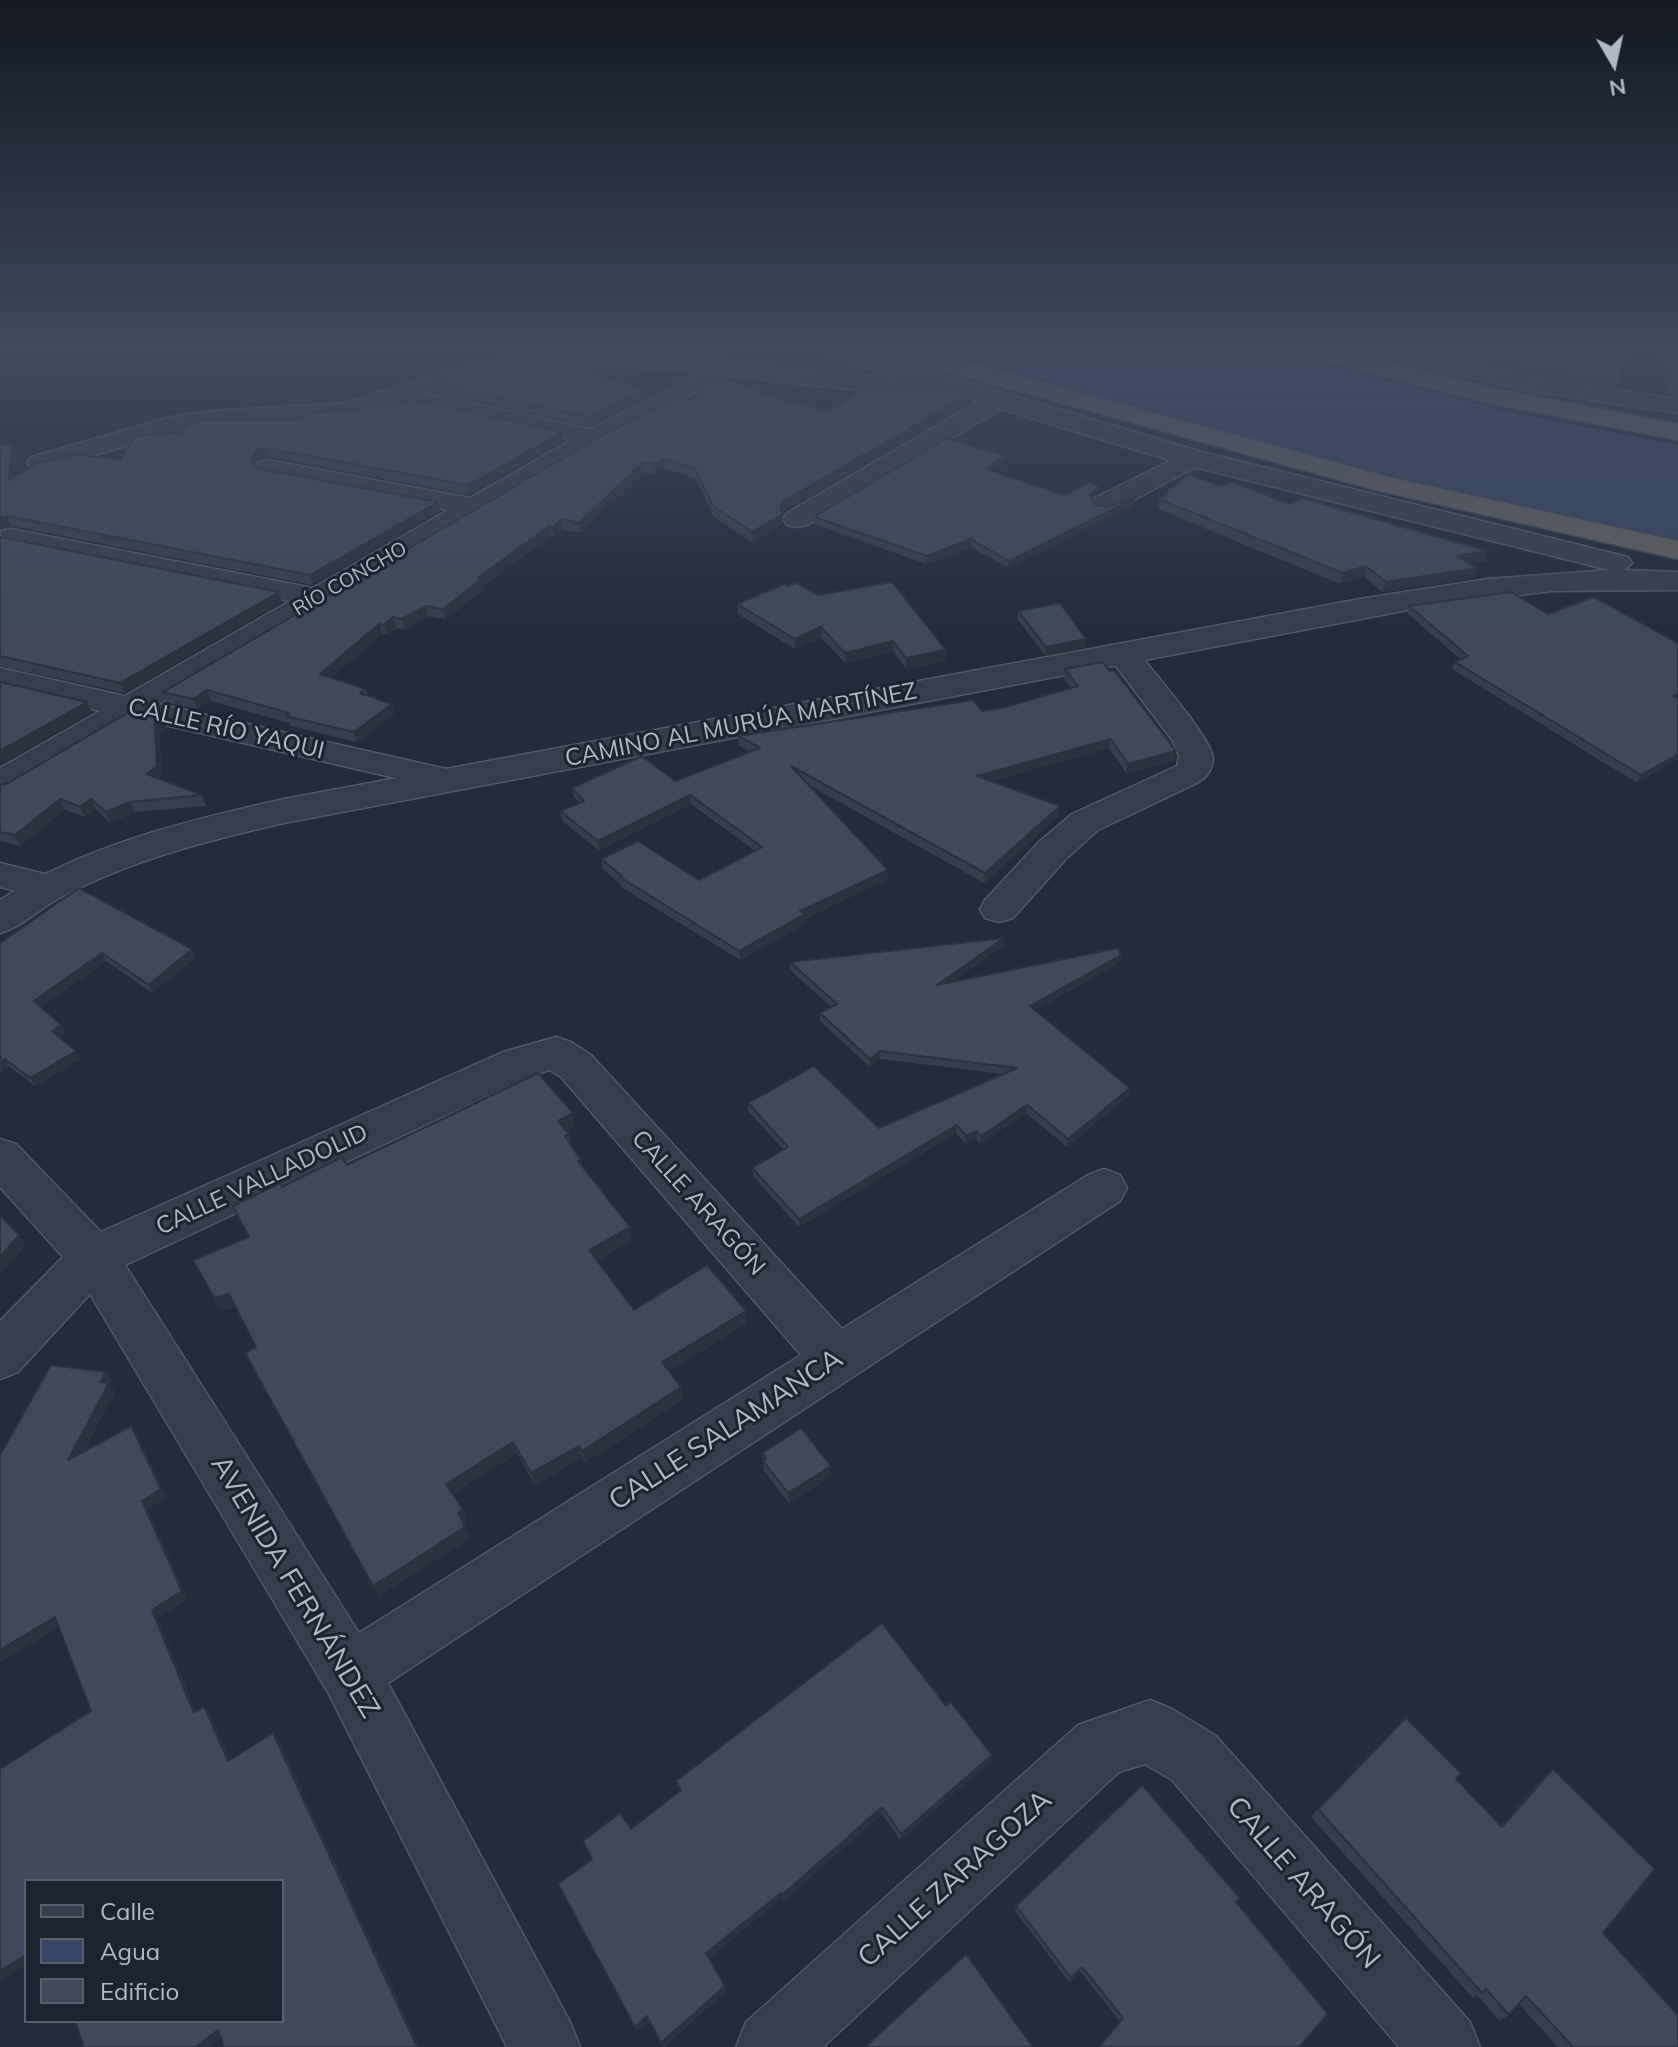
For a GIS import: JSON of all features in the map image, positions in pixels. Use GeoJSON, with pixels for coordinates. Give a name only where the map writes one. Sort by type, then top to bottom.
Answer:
{"type":"FeatureCollection","features":[{"type":"Feature","properties":{"kind":"highway"},"geometry":{"type":"LineString","coordinates":[[1253,448],[1547,522],[1678,550]]}},
{"type":"Feature","properties":{"kind":"street"},"geometry":{"type":"LineString","coordinates":[[40,463],[93,448]]}},
{"type":"Feature","properties":{"kind":"street","name":"RÍO CONCHO"},"geometry":{"type":"LineString","coordinates":[[0,783],[576,448]]}},
{"type":"Feature","properties":{"kind":"street"},"geometry":{"type":"LineString","coordinates":[[797,519],[918,448]]}},
{"type":"Feature","properties":{"kind":"street"},"geometry":{"type":"LineString","coordinates":[[1156,448],[1496,555],[1510,568],[1510,576],[1499,586]]}},
{"type":"Feature","properties":{"kind":"street"},"geometry":{"type":"LineString","coordinates":[[1105,504],[1192,458],[1678,578]]}},
{"type":"Feature","properties":{"kind":"street"},"geometry":{"type":"LineString","coordinates":[[268,468],[474,507]]}},
{"type":"Feature","properties":{"kind":"street"},"geometry":{"type":"LineString","coordinates":[[11,537],[318,598]]}},
{"type":"Feature","properties":{"kind":"street","name":"CAMINO AL MURÚA MARTÍNEZ"},"geometry":{"type":"LineString","coordinates":[[0,919],[48,887],[141,849],[206,829],[284,811],[1122,653],[1499,586],[1583,579],[1678,578]]}},
{"type":"Feature","properties":{"kind":"street"},"geometry":{"type":"LineString","coordinates":[[999,909],[1073,831],[1124,802],[1193,771],[1196,756],[1189,740],[1122,653]]}},
{"type":"Feature","properties":{"kind":"street","name":"CALLE RÍO YAQUI"},"geometry":{"type":"LineString","coordinates":[[0,678],[452,780]]}},
{"type":"Feature","properties":{"kind":"street"},"geometry":{"type":"LineString","coordinates":[[0,875],[48,887]]}},
{"type":"Feature","properties":{"kind":"street","name":"CALLE VALLADOLID"},"geometry":{"type":"LineString","coordinates":[[0,1356],[94,1257],[518,1063],[556,1053]]}},
{"type":"Feature","properties":{"kind":"street","name":"CALLE ARAGÓN"},"geometry":{"type":"LineString","coordinates":[[556,1053],[576,1066],[836,1359]]}},
{"type":"Feature","properties":{"kind":"street","name":"AVENIDA FERNÁNDEZ"},"geometry":{"type":"LineString","coordinates":[[0,1157],[94,1257],[350,1673],[545,2047]]}},
{"type":"Feature","properties":{"kind":"street","name":"CALLE SALAMANCA"},"geometry":{"type":"LineString","coordinates":[[350,1673],[1104,1188]]}},
{"type":"Feature","properties":{"kind":"street","name":"CALLE ARAGÓN"},"geometry":{"type":"LineString","coordinates":[[1150,1731],[1194,1758],[1445,2047]]}},
{"type":"Feature","properties":{"kind":"street","name":"CALLE ZARAGOZA"},"geometry":{"type":"LineString","coordinates":[[771,2047],[1100,1747],[1150,1731]]}},
{"type":"Feature","properties":{"kind":"water"},"geometry":{"type":"Polygon","coordinates":[[[1285,448],[1678,448],[1678,541],[1586,522],[1402,479],[1285,448]]]}},
{"type":"Feature","properties":{"kind":"building"},"geometry":{"type":"Polygon","coordinates":[[[0,448],[12,448],[9,480],[35,464],[75,454],[120,460],[128,448],[534,448],[468,485],[266,448],[256,450],[250,460],[256,468],[438,502],[310,575],[7,516],[0,518],[0,448]]]}},
{"type":"Feature","properties":{"kind":"building"},"geometry":{"type":"Polygon","coordinates":[[[582,448],[876,448],[785,500],[780,507],[782,514],[752,532],[713,506],[695,469],[663,458],[654,465],[643,462],[579,523],[562,519],[553,527],[549,526],[478,578],[482,579],[443,609],[426,606],[402,619],[393,617],[384,625],[379,624],[320,674],[366,689],[360,693],[392,704],[354,732],[286,716],[289,713],[207,690],[193,699],[163,692],[582,448]]]}},
{"type":"Feature","properties":{"kind":"building"},"geometry":{"type":"Polygon","coordinates":[[[931,448],[978,448],[1005,456],[986,469],[1065,495],[1089,482],[1099,486],[1090,495],[1095,505],[1107,507],[1135,498],[1009,561],[971,539],[927,556],[814,517],[931,448]]]}},
{"type":"Feature","properties":{"kind":"building"},"geometry":{"type":"Polygon","coordinates":[[[1188,474],[1222,486],[1230,481],[1290,504],[1301,498],[1488,551],[1457,556],[1477,568],[1386,582],[1366,566],[1343,573],[1159,499],[1188,474]]]}},
{"type":"Feature","properties":{"kind":"building"},"geometry":{"type":"Polygon","coordinates":[[[0,537],[279,592],[120,683],[0,656],[0,537]]]}},
{"type":"Feature","properties":{"kind":"building"},"geometry":{"type":"Polygon","coordinates":[[[892,582],[946,650],[906,658],[893,641],[845,653],[821,627],[795,639],[737,604],[784,584],[797,583],[818,595],[892,582]]]}},
{"type":"Feature","properties":{"kind":"building"},"geometry":{"type":"Polygon","coordinates":[[[1511,592],[1548,614],[1594,597],[1678,643],[1678,694],[1673,696],[1678,698],[1678,754],[1641,775],[1455,662],[1468,656],[1409,606],[1511,592]]]}},
{"type":"Feature","properties":{"kind":"building"},"geometry":{"type":"Polygon","coordinates":[[[1060,603],[1086,639],[1046,647],[1018,611],[1060,603]]]}},
{"type":"Feature","properties":{"kind":"building"},"geometry":{"type":"Polygon","coordinates":[[[1103,662],[1109,671],[1114,670],[1176,751],[1128,764],[1111,739],[977,776],[1060,806],[985,873],[791,766],[888,870],[800,911],[805,914],[739,951],[620,877],[601,859],[638,841],[699,880],[762,847],[690,795],[598,841],[560,811],[584,801],[572,788],[642,756],[675,781],[760,748],[738,736],[973,700],[982,711],[1005,707],[1078,686],[1065,669],[1103,662]]]}},
{"type":"Feature","properties":{"kind":"building"},"geometry":{"type":"Polygon","coordinates":[[[0,682],[87,702],[0,751],[0,682]]]}},
{"type":"Feature","properties":{"kind":"building"},"geometry":{"type":"Polygon","coordinates":[[[131,711],[163,718],[155,723],[157,766],[147,774],[202,795],[130,802],[106,812],[91,799],[80,807],[60,799],[15,835],[0,832],[0,785],[131,711]]]}},
{"type":"Feature","properties":{"kind":"building"},"geometry":{"type":"Polygon","coordinates":[[[79,888],[192,949],[149,985],[102,953],[34,1001],[61,1025],[52,1031],[76,1051],[30,1078],[5,1059],[0,1062],[0,943],[79,888]]]}},
{"type":"Feature","properties":{"kind":"building"},"geometry":{"type":"Polygon","coordinates":[[[1004,938],[937,985],[1118,948],[1121,955],[1030,1006],[1130,1088],[1068,1139],[1027,1105],[981,1136],[977,1131],[966,1136],[957,1125],[799,1219],[752,1168],[788,1147],[748,1103],[814,1066],[879,1128],[1017,1068],[880,1051],[870,1059],[820,1013],[837,1004],[790,962],[1004,938]]]}},
{"type":"Feature","properties":{"kind":"building"},"geometry":{"type":"Polygon","coordinates":[[[538,1073],[573,1113],[558,1121],[569,1134],[565,1136],[581,1160],[578,1161],[630,1227],[589,1250],[634,1310],[707,1265],[746,1311],[662,1362],[681,1387],[582,1451],[579,1446],[531,1473],[513,1442],[446,1484],[463,1509],[458,1513],[465,1527],[373,1586],[245,1353],[256,1347],[229,1294],[214,1298],[193,1260],[249,1237],[233,1206],[280,1183],[282,1187],[342,1157],[347,1165],[538,1073]]]}},
{"type":"Feature","properties":{"kind":"building"},"geometry":{"type":"Polygon","coordinates":[[[0,1215],[19,1235],[0,1257],[0,1215]]]}},
{"type":"Feature","properties":{"kind":"building"},"geometry":{"type":"Polygon","coordinates":[[[51,1365],[106,1372],[100,1382],[109,1383],[68,1460],[131,1426],[161,1489],[142,1501],[182,1591],[152,1610],[194,1713],[204,1706],[228,1761],[273,1733],[417,2047],[224,2047],[218,2030],[195,2047],[84,2047],[76,2023],[284,2023],[284,1879],[24,1879],[24,1956],[0,1971],[0,1769],[91,1711],[55,1617],[0,1650],[0,1455],[51,1365]]]}},
{"type":"Feature","properties":{"kind":"building"},"geometry":{"type":"Polygon","coordinates":[[[801,1428],[831,1466],[788,1493],[763,1461],[766,1458],[762,1453],[801,1428]]]}},
{"type":"Feature","properties":{"kind":"building"},"geometry":{"type":"Polygon","coordinates":[[[882,1623],[946,1706],[951,1702],[992,1755],[901,1834],[882,1807],[782,1895],[706,1953],[725,1986],[661,2043],[647,2016],[635,2027],[558,1884],[592,1859],[583,1841],[620,1813],[631,1829],[681,1790],[676,1781],[882,1623]]]}},
{"type":"Feature","properties":{"kind":"building"},"geometry":{"type":"Polygon","coordinates":[[[1406,1718],[1461,1773],[1456,1779],[1502,1827],[1553,1769],[1655,1869],[1603,1933],[1678,2015],[1678,2047],[1573,2047],[1526,1996],[1509,2015],[1486,1989],[1482,1993],[1318,1809],[1406,1718]]]}},
{"type":"Feature","properties":{"kind":"building"},"geometry":{"type":"Polygon","coordinates":[[[1142,1785],[1240,1898],[1236,1902],[1328,2014],[1299,2047],[1102,2047],[1101,2044],[1123,2018],[1082,1967],[1071,1978],[1016,1906],[1142,1785]]]}},
{"type":"Feature","properties":{"kind":"building"},"geometry":{"type":"Polygon","coordinates":[[[966,1954],[1033,2047],[865,2047],[966,1954]]]}}]}
